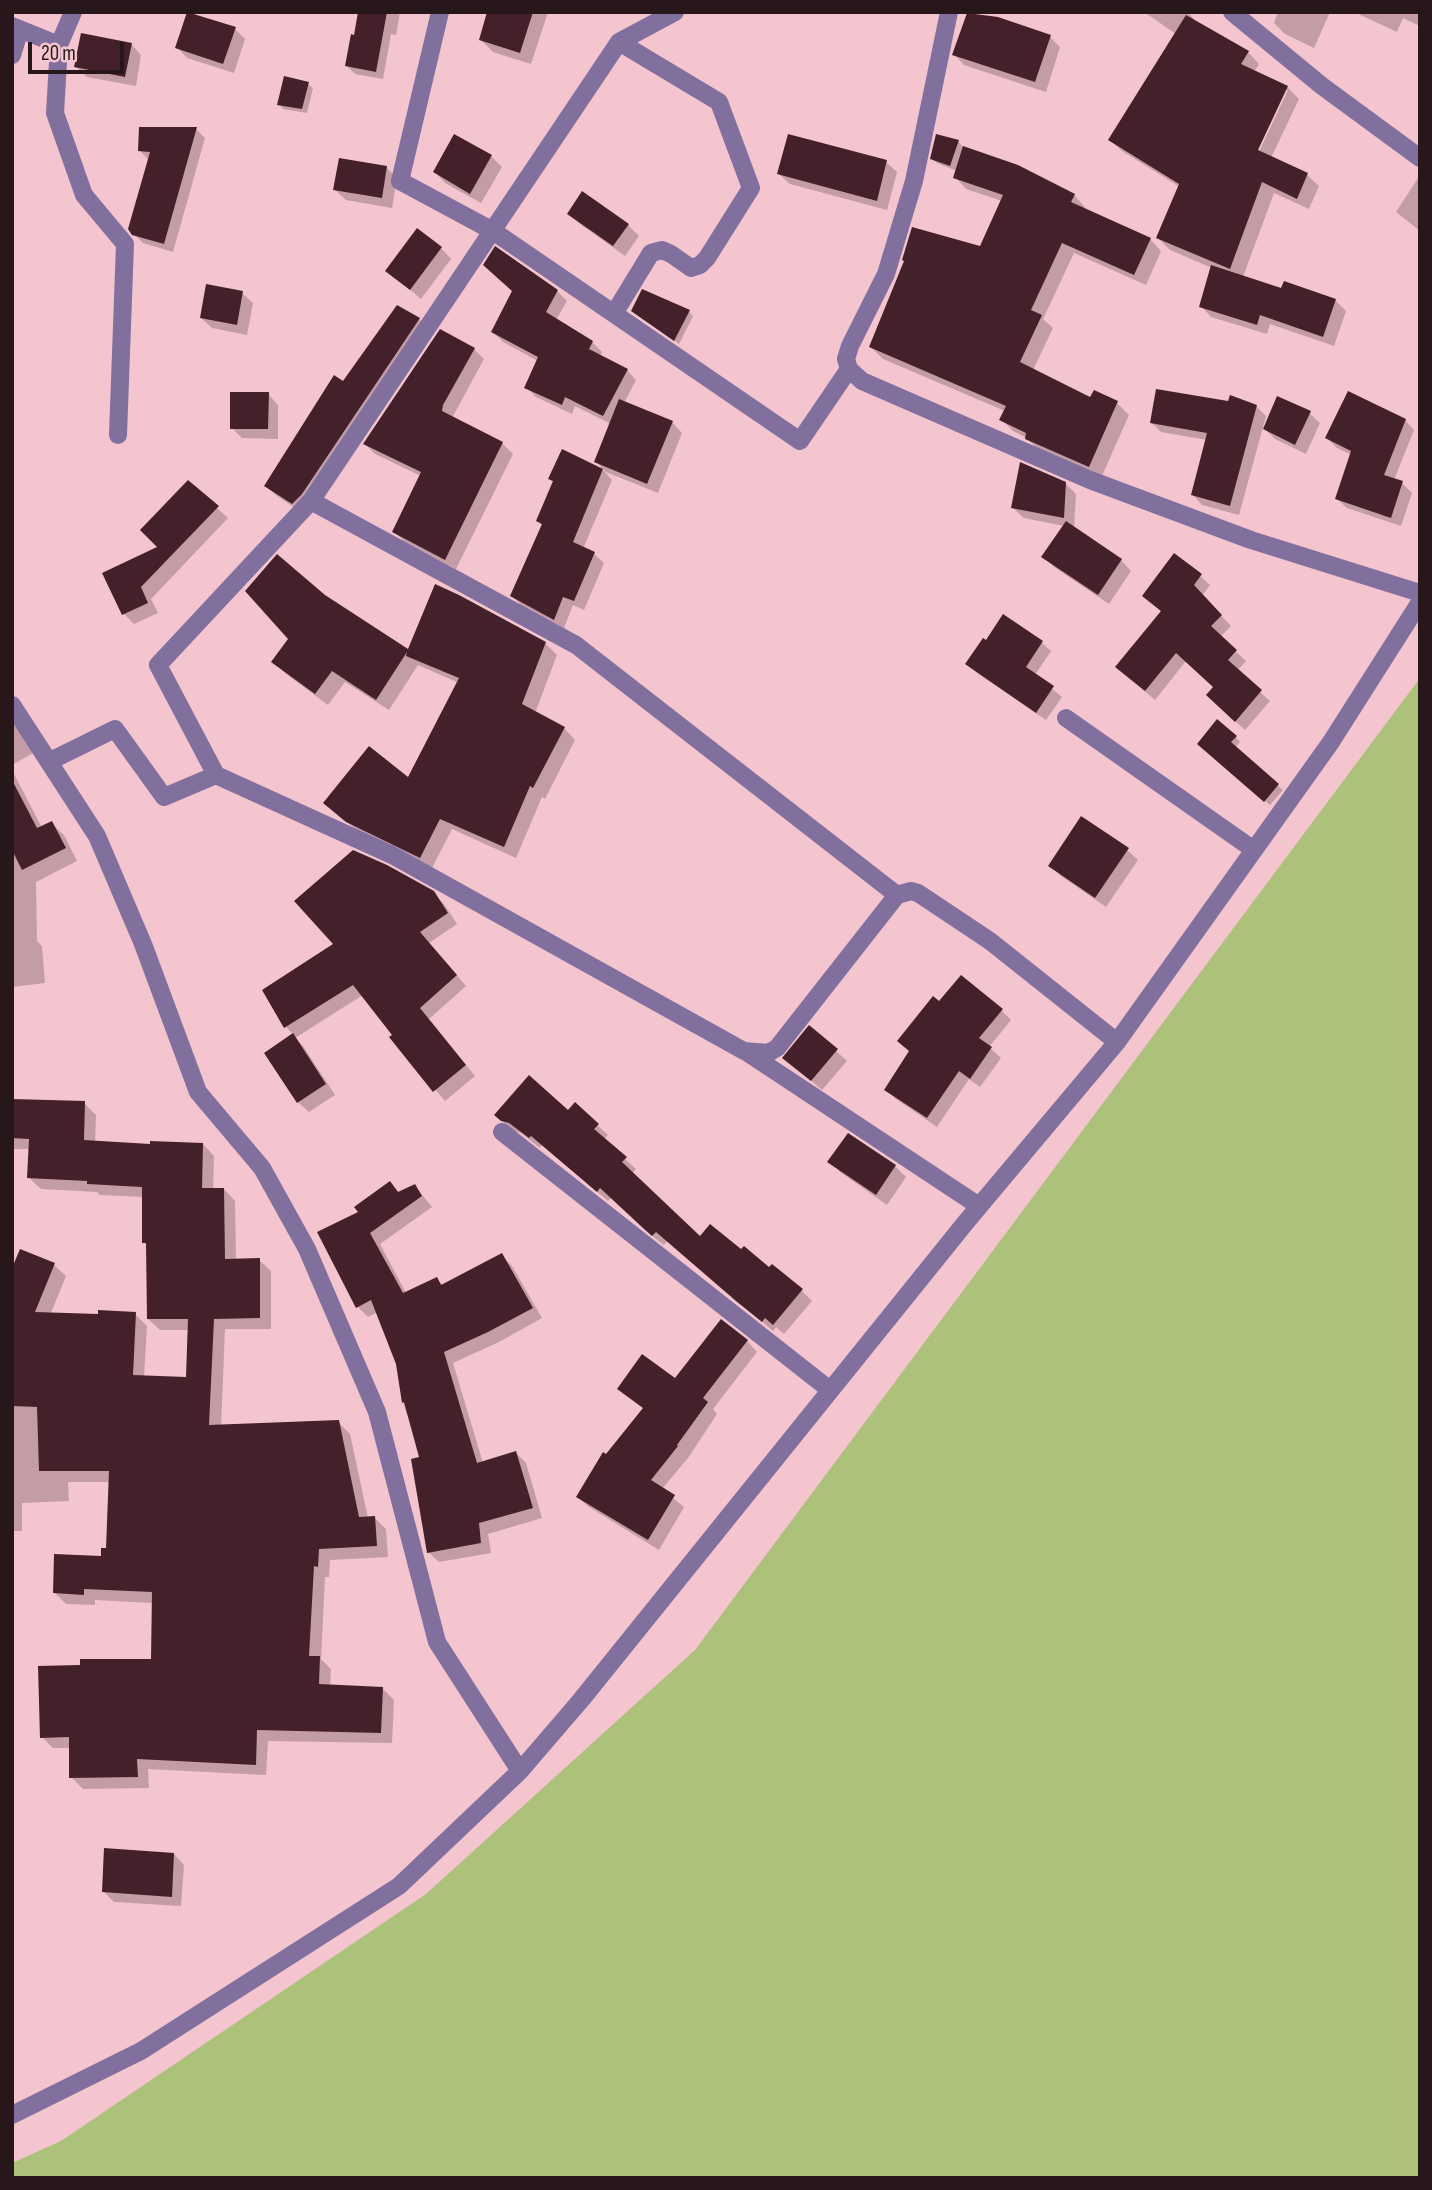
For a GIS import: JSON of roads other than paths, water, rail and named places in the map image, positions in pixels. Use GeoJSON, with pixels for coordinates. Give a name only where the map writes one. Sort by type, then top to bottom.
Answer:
{"type":"FeatureCollection","features":[{"type":"Feature","properties":{"kind":"street"},"geometry":{"type":"LineString","coordinates":[[73,12],[59,45],[55,113],[83,195],[125,244],[118,435]]}},
{"type":"Feature","properties":{"kind":"street"},"geometry":{"type":"LineString","coordinates":[[440,12],[400,181],[493,231],[800,441],[849,369]]}},
{"type":"Feature","properties":{"kind":"street"},"geometry":{"type":"LineString","coordinates":[[675,12],[619,42],[311,501],[159,665],[216,775],[392,855],[744,1051],[979,1206]]}},
{"type":"Feature","properties":{"kind":"street"},"geometry":{"type":"LineString","coordinates":[[949,12],[914,181],[886,274],[850,346],[846,359],[849,369],[862,382],[1090,480],[1251,540],[1420,593]]}},
{"type":"Feature","properties":{"kind":"street"},"geometry":{"type":"LineString","coordinates":[[1233,12],[1322,86],[1420,158]]}},
{"type":"Feature","properties":{"kind":"street"},"geometry":{"type":"LineString","coordinates":[[12,55],[16,28],[59,45]]}},
{"type":"Feature","properties":{"kind":"street"},"geometry":{"type":"LineString","coordinates":[[615,312],[651,253],[662,250],[691,268],[700,265],[751,188],[719,102],[619,42]]}},
{"type":"Feature","properties":{"kind":"street"},"geometry":{"type":"LineString","coordinates":[[311,501],[576,645],[897,895]]}},
{"type":"Feature","properties":{"kind":"street"},"geometry":{"type":"LineString","coordinates":[[12,2115],[141,2051],[399,1886],[520,1771],[590,1689],[979,1206],[1116,1042],[1331,742],[1420,602]]}},
{"type":"Feature","properties":{"kind":"street"},"geometry":{"type":"LineString","coordinates":[[12,705],[97,836],[143,944],[198,1092],[262,1168],[307,1249],[377,1412],[437,1642],[520,1771]]}},
{"type":"Feature","properties":{"kind":"street"},"geometry":{"type":"LineString","coordinates":[[1066,718],[1254,850]]}},
{"type":"Feature","properties":{"kind":"street"},"geometry":{"type":"LineString","coordinates":[[50,761],[115,729],[164,797],[216,775]]}},
{"type":"Feature","properties":{"kind":"street"},"geometry":{"type":"LineString","coordinates":[[744,1051],[768,1053],[777,1048],[897,895],[904,891],[918,893],[990,941],[1116,1042]]}},
{"type":"Feature","properties":{"kind":"street"},"geometry":{"type":"LineString","coordinates":[[502,1132],[830,1390]]}}]}
